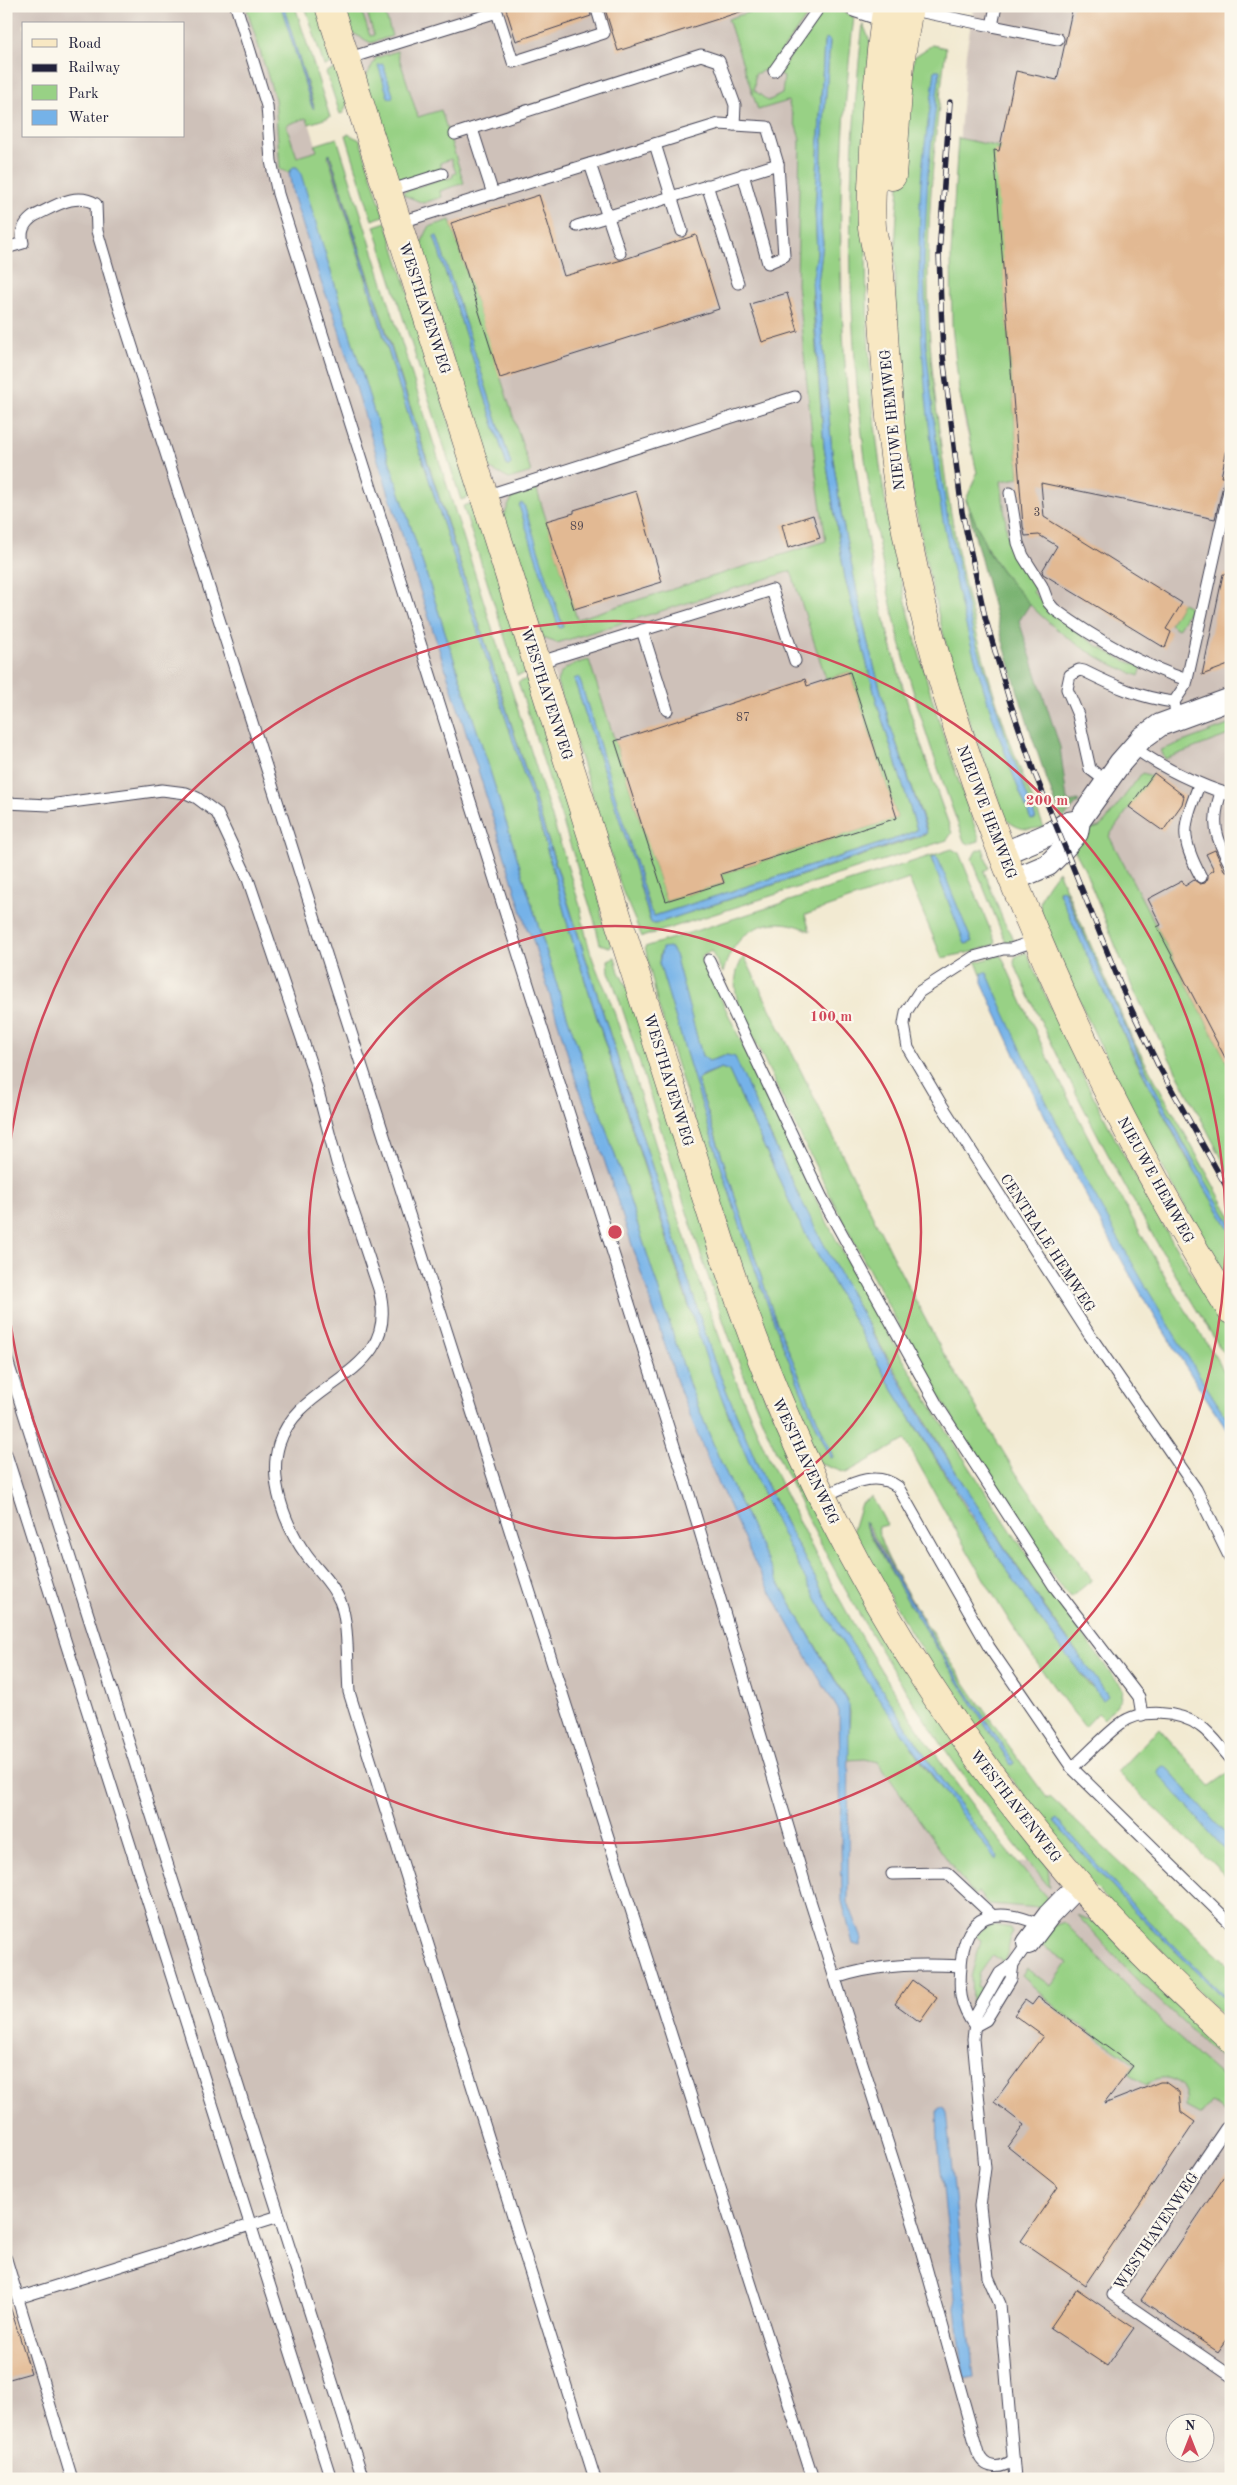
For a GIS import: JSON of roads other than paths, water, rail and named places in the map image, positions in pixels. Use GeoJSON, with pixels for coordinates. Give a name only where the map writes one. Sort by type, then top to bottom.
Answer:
{"type":"FeatureCollection","features":[{"type":"Feature","properties":{"kind":"street","name":"WESTHAVENWEG"},"geometry":{"type":"LineString","coordinates":[[329,6],[741,1305],[773,1390],[822,1496],[861,1573],[923,1677],[1013,1806],[1078,1885],[1157,1969],[1231,2038]]}},
{"type":"Feature","properties":{"kind":"street"},"geometry":{"type":"LineString","coordinates":[[856,6],[899,9]]}},
{"type":"Feature","properties":{"kind":"street","name":"NIEUWE HEMWEG"},"geometry":{"type":"LineString","coordinates":[[899,9],[878,89],[872,187],[872,226],[880,271],[888,407],[900,500],[925,621],[951,712],[1002,854],[1072,1020],[1112,1101],[1158,1187],[1231,1310]]}},
{"type":"Feature","properties":{"kind":"street"},"geometry":{"type":"LineString","coordinates":[[1013,880],[1048,865],[1077,833],[1079,821],[1133,747],[1175,711],[1231,699]]}},
{"type":"Feature","properties":{"kind":"street"},"geometry":{"type":"LineString","coordinates":[[1002,854],[1047,836],[1068,823],[1079,821]]}},
{"type":"Feature","properties":{"kind":"street"},"geometry":{"type":"LineString","coordinates":[[1035,1934],[1078,1885]]}},
{"type":"Feature","properties":{"kind":"lane"},"geometry":{"type":"LineString","coordinates":[[236,6],[267,106],[272,142],[271,161],[278,194],[682,1471],[835,1978],[918,2235],[978,2452],[982,2460],[994,2467],[1001,2467],[1013,2460]]}},
{"type":"Feature","properties":{"kind":"lane"},"geometry":{"type":"LineString","coordinates":[[346,60],[497,12],[513,62],[604,33],[596,6]]}},
{"type":"Feature","properties":{"kind":"lane"},"geometry":{"type":"LineString","coordinates":[[774,71],[820,6]]}},
{"type":"Feature","properties":{"kind":"lane"},"geometry":{"type":"LineString","coordinates":[[992,26],[996,6]]}},
{"type":"Feature","properties":{"kind":"lane"},"geometry":{"type":"LineString","coordinates":[[899,9],[1058,39]]}},
{"type":"Feature","properties":{"kind":"lane"},"geometry":{"type":"LineString","coordinates":[[455,134],[701,55],[719,61],[736,105],[734,125]]}},
{"type":"Feature","properties":{"kind":"lane"},"geometry":{"type":"LineString","coordinates":[[398,224],[719,124],[767,127],[778,164],[784,256],[768,263],[743,174]]}},
{"type":"Feature","properties":{"kind":"lane"},"geometry":{"type":"LineString","coordinates":[[472,129],[493,194]]}},
{"type":"Feature","properties":{"kind":"lane"},"geometry":{"type":"LineString","coordinates":[[654,144],[682,231]]}},
{"type":"Feature","properties":{"kind":"lane"},"geometry":{"type":"LineString","coordinates":[[590,164],[620,253]]}},
{"type":"Feature","properties":{"kind":"lane"},"geometry":{"type":"LineString","coordinates":[[576,226],[778,164]]}},
{"type":"Feature","properties":{"kind":"lane"},"geometry":{"type":"LineString","coordinates":[[388,191],[442,174]]}},
{"type":"Feature","properties":{"kind":"lane"},"geometry":{"type":"LineString","coordinates":[[707,185],[738,283]]}},
{"type":"Feature","properties":{"kind":"lane"},"geometry":{"type":"LineString","coordinates":[[6,248],[23,243],[21,237],[24,225],[34,216],[74,198],[85,199],[96,204],[97,231],[119,306],[813,2479]]}},
{"type":"Feature","properties":{"kind":"lane"},"geometry":{"type":"LineString","coordinates":[[485,496],[795,397]]}},
{"type":"Feature","properties":{"kind":"lane"},"geometry":{"type":"LineString","coordinates":[[1107,782],[1090,770],[1078,715],[1068,689],[1067,684],[1070,675],[1079,670],[1084,671],[1116,687],[1175,711],[1187,680],[1231,482]]}},
{"type":"Feature","properties":{"kind":"lane"},"geometry":{"type":"LineString","coordinates":[[1010,493],[1022,556],[1042,586],[1048,602],[1054,609],[1106,644],[1167,673],[1187,680]]}},
{"type":"Feature","properties":{"kind":"lane"},"geometry":{"type":"LineString","coordinates":[[537,663],[772,590],[794,661]]}},
{"type":"Feature","properties":{"kind":"lane"},"geometry":{"type":"LineString","coordinates":[[642,630],[667,710]]}},
{"type":"Feature","properties":{"kind":"lane"},"geometry":{"type":"LineString","coordinates":[[1133,747],[1160,766],[1199,785],[1226,792],[1214,820],[1220,846],[1231,866]]}},
{"type":"Feature","properties":{"kind":"lane"},"geometry":{"type":"LineString","coordinates":[[1199,785],[1186,820],[1184,832],[1190,856],[1201,877]]}},
{"type":"Feature","properties":{"kind":"lane"},"geometry":{"type":"LineString","coordinates":[[6,803],[49,804],[162,790],[186,793],[208,804],[217,813],[248,879],[312,1066],[338,1163],[379,1289],[383,1311],[379,1334],[367,1357],[327,1390],[302,1407],[284,1432],[276,1459],[282,1506],[296,1540],[326,1578],[341,1603],[346,1628],[349,1692],[595,2479]]}},
{"type":"Feature","properties":{"kind":"lane","name":"CENTRALE HEMWEG"},"geometry":{"type":"LineString","coordinates":[[1037,940],[1011,950],[1003,949],[974,957],[928,985],[912,1002],[906,1012],[904,1024],[908,1048],[941,1104],[1105,1358],[1196,1489],[1231,1560]]}},
{"type":"Feature","properties":{"kind":"lane"},"geometry":{"type":"LineString","coordinates":[[710,960],[822,1198],[937,1405],[1054,1586],[1139,1697],[1142,1715]]}},
{"type":"Feature","properties":{"kind":"lane"},"geometry":{"type":"LineString","coordinates":[[6,1357],[363,2479]]}},
{"type":"Feature","properties":{"kind":"lane"},"geometry":{"type":"LineString","coordinates":[[6,1454],[331,2479]]}},
{"type":"Feature","properties":{"kind":"lane"},"geometry":{"type":"LineString","coordinates":[[822,1496],[867,1478],[883,1478],[898,1487],[989,1646],[1072,1768],[1231,1924]]}},
{"type":"Feature","properties":{"kind":"lane"},"geometry":{"type":"LineString","coordinates":[[1072,1768],[1121,1723],[1142,1715],[1161,1714],[1192,1721],[1209,1733],[1231,1759]]}},
{"type":"Feature","properties":{"kind":"lane"},"geometry":{"type":"LineString","coordinates":[[892,1874],[947,1874],[992,1915]]}},
{"type":"Feature","properties":{"kind":"lane"},"geometry":{"type":"LineString","coordinates":[[975,2026],[968,2017],[960,1998],[960,1966],[963,1948],[969,1931],[976,1922],[992,1915],[1012,1915],[1035,1934],[1013,1964],[1000,1973],[976,2015],[975,2026],[973,2048],[985,2168],[980,2206],[988,2277],[1000,2304],[1015,2479]]}},
{"type":"Feature","properties":{"kind":"lane"},"geometry":{"type":"LineString","coordinates":[[835,1978],[860,1970],[896,1965],[960,1966]]}},
{"type":"Feature","properties":{"kind":"lane","name":"WESTHAVENWEG"},"geometry":{"type":"LineString","coordinates":[[1231,2131],[1226,2128],[1113,2295],[1231,2376]]}},
{"type":"Feature","properties":{"kind":"lane"},"geometry":{"type":"LineString","coordinates":[[18,2298],[279,2216]]}},
{"type":"Feature","properties":{"kind":"lane"},"geometry":{"type":"LineString","coordinates":[[6,2259],[72,2479]]}},
{"type":"Feature","properties":{"kind":"water"},"geometry":{"type":"Polygon","coordinates":[[[281,6],[283,6],[286,14],[314,109],[312,107],[281,6]]]}},
{"type":"Feature","properties":{"kind":"water"},"geometry":{"type":"Polygon","coordinates":[[[827,38],[830,41],[822,148],[821,225],[823,243],[818,283],[832,452],[842,519],[867,640],[890,725],[927,833],[655,924],[651,923],[574,679],[579,677],[650,910],[654,916],[901,837],[917,830],[877,703],[845,578],[824,447],[812,282],[817,253],[815,211],[824,42],[827,38]]]}},
{"type":"Feature","properties":{"kind":"water"},"geometry":{"type":"Polygon","coordinates":[[[383,64],[393,95],[392,98],[388,97],[378,65],[383,64]]]}},
{"type":"Feature","properties":{"kind":"water"},"geometry":{"type":"Polygon","coordinates":[[[935,70],[940,70],[928,173],[924,260],[926,345],[936,439],[947,514],[973,633],[1009,747],[1036,819],[1031,820],[1003,746],[978,671],[958,595],[942,518],[931,439],[923,361],[919,282],[921,186],[935,70]]]}},
{"type":"Feature","properties":{"kind":"water"},"geometry":{"type":"Polygon","coordinates":[[[329,154],[714,1361],[758,1466],[785,1522],[843,1630],[936,1772],[998,1857],[996,1860],[894,1721],[837,1634],[782,1534],[735,1431],[707,1361],[570,933],[542,831],[398,383],[329,154]]]}},
{"type":"Feature","properties":{"kind":"water"},"geometry":{"type":"Polygon","coordinates":[[[293,167],[297,167],[300,171],[381,435],[486,758],[560,995],[620,1170],[690,1387],[718,1456],[771,1569],[849,1705],[848,1902],[862,1939],[860,1946],[853,1944],[842,1901],[839,1711],[756,1565],[708,1460],[679,1388],[592,1123],[575,1078],[532,937],[527,929],[480,776],[378,460],[334,314],[322,285],[293,195],[289,173],[293,167]]]}},
{"type":"Feature","properties":{"kind":"water"},"geometry":{"type":"Polygon","coordinates":[[[434,236],[437,236],[511,464],[509,466],[507,466],[434,236]]]}},
{"type":"Feature","properties":{"kind":"water"},"geometry":{"type":"Polygon","coordinates":[[[521,503],[524,505],[563,627],[559,628],[519,506],[521,503]]]}},
{"type":"Feature","properties":{"kind":"water"},"geometry":{"type":"Polygon","coordinates":[[[936,856],[972,942],[965,944],[931,858],[936,856]]]}},
{"type":"Feature","properties":{"kind":"water"},"geometry":{"type":"Polygon","coordinates":[[[1063,889],[1139,1057],[1184,1144],[1231,1225],[1231,1232],[1206,1191],[1139,1065],[1059,892],[1063,889]]]}},
{"type":"Feature","properties":{"kind":"water"},"geometry":{"type":"Polygon","coordinates":[[[670,947],[675,955],[702,1056],[709,1061],[727,1055],[735,1057],[787,1170],[874,1336],[905,1390],[1006,1550],[1041,1603],[1108,1696],[1103,1700],[1063,1651],[1025,1598],[894,1392],[798,1220],[729,1071],[721,1068],[701,1076],[697,1080],[773,1313],[833,1457],[831,1458],[780,1338],[716,1152],[659,963],[662,948],[670,947]]]}},
{"type":"Feature","properties":{"kind":"water"},"geometry":{"type":"Polygon","coordinates":[[[982,973],[987,973],[1069,1148],[1099,1204],[1162,1315],[1231,1425],[1231,1435],[1161,1326],[1096,1214],[1009,1041],[982,982],[982,973]]]}},
{"type":"Feature","properties":{"kind":"water"},"geometry":{"type":"Polygon","coordinates":[[[864,1522],[936,1644],[1014,1763],[1011,1765],[914,1612],[864,1522]]]}},
{"type":"Feature","properties":{"kind":"water"},"geometry":{"type":"Polygon","coordinates":[[[1163,1766],[1169,1770],[1231,1841],[1231,1857],[1158,1773],[1159,1769],[1163,1766]]]}},
{"type":"Feature","properties":{"kind":"water"},"geometry":{"type":"Polygon","coordinates":[[[1057,1819],[1141,1914],[1231,2002],[1231,2005],[1132,1909],[1054,1821],[1057,1819]]]}},
{"type":"Feature","properties":{"kind":"water"},"geometry":{"type":"Polygon","coordinates":[[[943,2106],[946,2112],[974,2378],[964,2380],[938,2143],[937,2110],[943,2106]]]}},
{"type":"Feature","properties":{"kind":"railway"},"geometry":{"type":"LineString","coordinates":[[950,102],[939,254],[943,356],[962,512],[985,617],[1009,699],[1033,769],[1126,998],[1158,1065],[1231,1195]]}}]}
